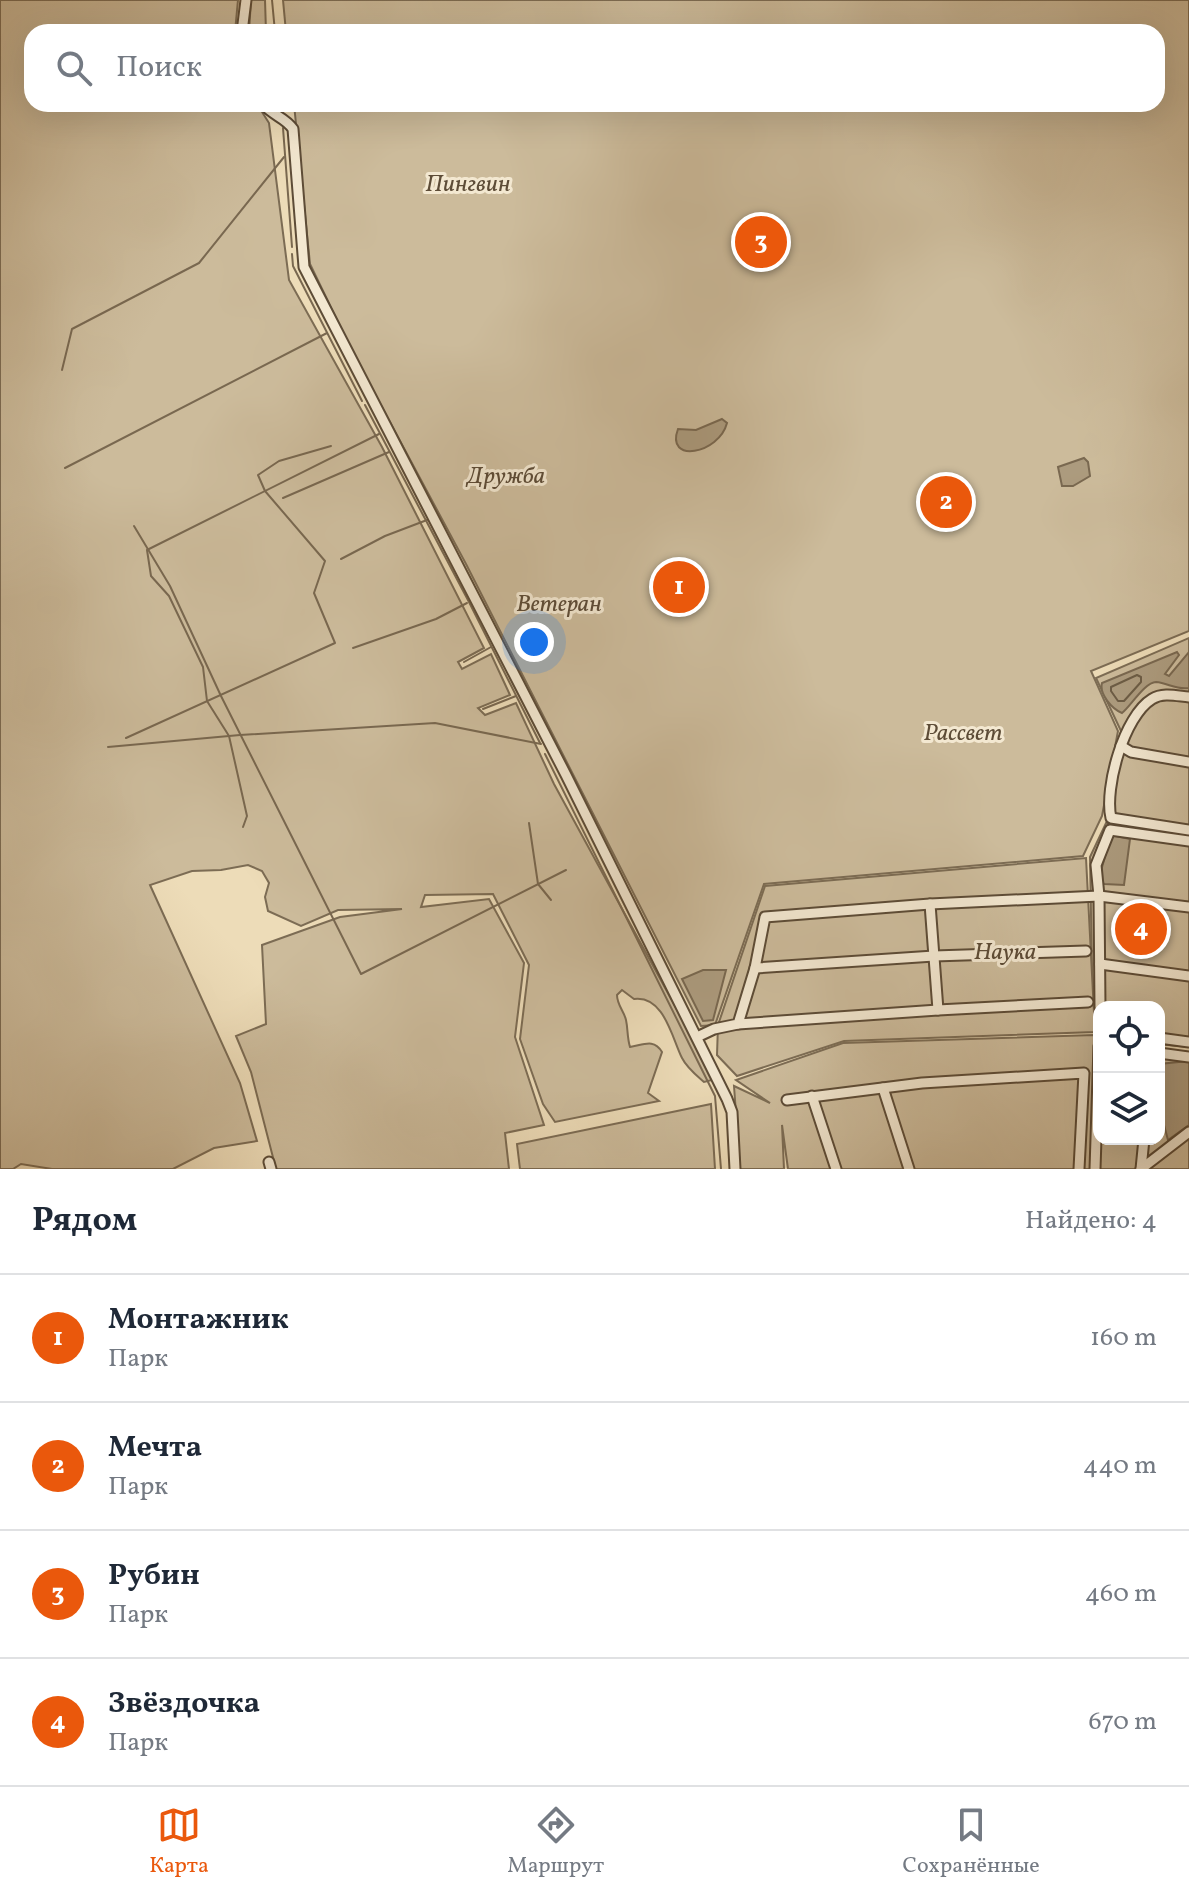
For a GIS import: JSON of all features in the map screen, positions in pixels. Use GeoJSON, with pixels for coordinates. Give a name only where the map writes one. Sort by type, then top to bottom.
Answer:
{"type":"FeatureCollection","features":[{"type":"Feature","properties":{"kind":"street"},"geometry":{"type":"LineString","coordinates":[[243,24],[246,0]]}},
{"type":"Feature","properties":{"kind":"street"},"geometry":{"type":"LineString","coordinates":[[270,112],[293,129],[304,267],[697,1037],[732,1112],[735,1169]]}},
{"type":"Feature","properties":{"kind":"street"},"geometry":{"type":"LineString","coordinates":[[1189,697],[1163,694],[1152,699],[1132,722],[1121,746],[1108,804],[1111,818],[1189,830]]}},
{"type":"Feature","properties":{"kind":"street"},"geometry":{"type":"LineString","coordinates":[[1121,746],[1131,752],[1189,762]]}},
{"type":"Feature","properties":{"kind":"street"},"geometry":{"type":"LineString","coordinates":[[1100,1001],[1096,865],[1110,830],[1189,841]]}},
{"type":"Feature","properties":{"kind":"street"},"geometry":{"type":"LineString","coordinates":[[738,1024],[755,968],[765,917],[930,904],[1099,896],[1189,907]]}},
{"type":"Feature","properties":{"kind":"street"},"geometry":{"type":"LineString","coordinates":[[930,904],[938,1010]]}},
{"type":"Feature","properties":{"kind":"street"},"geometry":{"type":"LineString","coordinates":[[755,968],[934,956],[1086,951]]}},
{"type":"Feature","properties":{"kind":"street"},"geometry":{"type":"LineString","coordinates":[[1100,964],[1189,976]]}},
{"type":"Feature","properties":{"kind":"street"},"geometry":{"type":"LineString","coordinates":[[697,1037],[714,1029],[738,1024],[1088,1002]]}},
{"type":"Feature","properties":{"kind":"street"},"geometry":{"type":"LineString","coordinates":[[1165,1039],[1189,1042]]}},
{"type":"Feature","properties":{"kind":"street"},"geometry":{"type":"LineString","coordinates":[[1165,1054],[1189,1057]]}},
{"type":"Feature","properties":{"kind":"street"},"geometry":{"type":"LineString","coordinates":[[787,1100],[883,1088],[1084,1073],[1079,1169]]}},
{"type":"Feature","properties":{"kind":"street"},"geometry":{"type":"LineString","coordinates":[[1095,1169],[1098,1073]]}},
{"type":"Feature","properties":{"kind":"street"},"geometry":{"type":"LineString","coordinates":[[883,1088],[909,1169]]}},
{"type":"Feature","properties":{"kind":"street"},"geometry":{"type":"LineString","coordinates":[[812,1096],[836,1169]]}},
{"type":"Feature","properties":{"kind":"street"},"geometry":{"type":"LineString","coordinates":[[1141,1169],[1189,1132]]}},
{"type":"Feature","properties":{"kind":"street"},"geometry":{"type":"LineString","coordinates":[[1141,1169],[1143,1145]]}},
{"type":"Feature","properties":{"kind":"green space"},"geometry":{"type":"Polygon","coordinates":[[[0,0],[238,0],[236,24],[24,24],[24,112],[262,112],[269,123],[289,280],[382,447],[484,648],[458,662],[462,669],[491,654],[510,695],[478,708],[485,715],[516,703],[554,784],[712,1074],[712,1080],[704,1082],[686,1065],[666,1020],[653,1004],[634,999],[622,990],[617,999],[626,1020],[630,1047],[652,1044],[662,1052],[648,1093],[659,1101],[555,1122],[543,1104],[520,1039],[529,965],[493,894],[425,895],[421,907],[489,899],[524,963],[515,1037],[544,1125],[505,1133],[509,1169],[276,1169],[251,1072],[236,1036],[266,1024],[262,945],[340,917],[402,909],[338,910],[301,926],[268,911],[265,897],[269,883],[262,871],[248,865],[192,871],[150,885],[240,1083],[257,1141],[214,1148],[173,1169],[52,1169],[21,1164],[13,1169],[0,1169],[0,0]]]}},
{"type":"Feature","properties":{"kind":"green space"},"geometry":{"type":"Polygon","coordinates":[[[251,0],[265,0],[266,24],[250,24],[251,0]]]}},
{"type":"Feature","properties":{"kind":"green space"},"geometry":{"type":"Polygon","coordinates":[[[283,0],[1189,0],[1189,631],[1091,671],[1118,731],[1102,816],[1083,856],[764,884],[715,1025],[701,1026],[310,264],[295,112],[1165,112],[1165,24],[285,24],[283,0]]]}},
{"type":"Feature","properties":{"kind":"green space"},"geometry":{"type":"Polygon","coordinates":[[[1189,638],[1189,830],[1108,818],[1106,807],[1121,731],[1096,678],[1189,638]]]}},
{"type":"Feature","properties":{"kind":"green space"},"geometry":{"type":"Polygon","coordinates":[[[1106,823],[1189,835],[1189,1047],[1165,1045],[1165,1001],[1095,1001],[1090,857],[1106,823]]]}},
{"type":"Feature","properties":{"kind":"green space","name":"Наука"},"geometry":{"type":"Polygon","coordinates":[[[1086,858],[1093,1032],[844,1041],[737,1076],[717,1055],[718,1025],[765,886],[1086,858]]]}},
{"type":"Feature","properties":{"kind":"green space"},"geometry":{"type":"Polygon","coordinates":[[[1093,1035],[1092,1169],[788,1169],[782,1125],[784,1169],[740,1169],[734,1086],[770,1103],[736,1080],[843,1043],[1093,1035]]]}},
{"type":"Feature","properties":{"kind":"green space"},"geometry":{"type":"Polygon","coordinates":[[[1165,1050],[1189,1052],[1189,1169],[1096,1169],[1096,1145],[1165,1145],[1165,1050]]]}},
{"type":"Feature","properties":{"kind":"green space"},"geometry":{"type":"Polygon","coordinates":[[[711,1104],[715,1169],[520,1169],[517,1144],[711,1104]]]}},
{"type":"Feature","properties":{"kind":"water"},"geometry":{"type":"Polygon","coordinates":[[[722,419],[727,423],[722,434],[705,448],[686,451],[679,447],[676,440],[678,429],[696,430],[722,419]]]}},
{"type":"Feature","properties":{"kind":"water"},"geometry":{"type":"Polygon","coordinates":[[[1084,458],[1088,462],[1090,476],[1073,486],[1062,486],[1058,467],[1084,458]]]}},
{"type":"Feature","properties":{"kind":"water"},"geometry":{"type":"Polygon","coordinates":[[[1177,652],[1179,655],[1165,674],[1169,676],[1189,652],[1189,688],[1152,683],[1122,713],[1107,701],[1102,692],[1102,683],[1177,652]]]}},
{"type":"Feature","properties":{"kind":"water"},"geometry":{"type":"Polygon","coordinates":[[[1111,835],[1130,839],[1124,885],[1104,884],[1099,878],[1111,835]]]}},
{"type":"Feature","properties":{"kind":"water"},"geometry":{"type":"Polygon","coordinates":[[[703,970],[726,970],[713,1020],[703,1021],[682,979],[703,970]]]}},
{"type":"Feature","properties":{"kind":"water"},"geometry":{"type":"Polygon","coordinates":[[[1189,1061],[1189,1125],[1168,1140],[1165,1129],[1165,1063],[1189,1061]]]}},
{"type":"Feature","properties":{"kind":"waterway"},"geometry":{"type":"LineString","coordinates":[[272,0],[274,24]]}},
{"type":"Feature","properties":{"kind":"waterway"},"geometry":{"type":"LineString","coordinates":[[283,128],[292,247]]}},
{"type":"Feature","properties":{"kind":"waterway"},"geometry":{"type":"LineString","coordinates":[[62,370],[72,329],[199,263],[284,157]]}},
{"type":"Feature","properties":{"kind":"waterway"},"geometry":{"type":"LineString","coordinates":[[292,254],[293,266],[362,401]]}},
{"type":"Feature","properties":{"kind":"waterway"},"geometry":{"type":"LineString","coordinates":[[65,468],[327,333]]}},
{"type":"Feature","properties":{"kind":"waterway"},"geometry":{"type":"LineString","coordinates":[[365,405],[540,743]]}},
{"type":"Feature","properties":{"kind":"waterway"},"geometry":{"type":"LineString","coordinates":[[243,827],[247,816],[229,736],[207,701],[203,667],[169,596],[151,576],[147,550],[379,434]]}},
{"type":"Feature","properties":{"kind":"waterway"},"geometry":{"type":"LineString","coordinates":[[126,738],[335,643],[314,593],[325,561],[265,491],[258,475],[279,461],[331,446]]}},
{"type":"Feature","properties":{"kind":"waterway"},"geometry":{"type":"LineString","coordinates":[[283,498],[389,452]]}},
{"type":"Feature","properties":{"kind":"waterway"},"geometry":{"type":"LineString","coordinates":[[341,559],[385,536],[427,520]]}},
{"type":"Feature","properties":{"kind":"waterway"},"geometry":{"type":"LineString","coordinates":[[134,526],[170,586],[221,696],[361,974],[566,870]]}},
{"type":"Feature","properties":{"kind":"waterway"},"geometry":{"type":"LineString","coordinates":[[353,648],[436,619],[467,603]]}},
{"type":"Feature","properties":{"kind":"waterway"},"geometry":{"type":"LineString","coordinates":[[464,662],[491,647]]}},
{"type":"Feature","properties":{"kind":"waterway"},"geometry":{"type":"LineString","coordinates":[[483,709],[516,696]]}},
{"type":"Feature","properties":{"kind":"waterway"},"geometry":{"type":"LineString","coordinates":[[108,747],[435,723],[541,744]]}},
{"type":"Feature","properties":{"kind":"waterway"},"geometry":{"type":"LineString","coordinates":[[545,754],[715,1096],[721,1169]]}},
{"type":"Feature","properties":{"kind":"waterway"},"geometry":{"type":"LineString","coordinates":[[529,823],[538,884],[551,900]]}},
{"type":"Feature","properties":{"kind":"place","name":"Рубин"},"geometry":{"type":"Point","coordinates":[761,242]}},
{"type":"Feature","properties":{"kind":"place","name":"Мечта"},"geometry":{"type":"Point","coordinates":[946,502]}},
{"type":"Feature","properties":{"kind":"place","name":"Монтажник"},"geometry":{"type":"Point","coordinates":[679,587]}},
{"type":"Feature","properties":{"kind":"place","name":"Звёздочка"},"geometry":{"type":"Point","coordinates":[1141,929]}},
{"type":"Feature","properties":{"kind":"park label","name":"Пингвин"},"geometry":{"type":"Point","coordinates":[468,183]}},
{"type":"Feature","properties":{"kind":"park label","name":"Дружба"},"geometry":{"type":"Point","coordinates":[506,475]}},
{"type":"Feature","properties":{"kind":"park label","name":"Ветеран"},"geometry":{"type":"Point","coordinates":[559,603]}},
{"type":"Feature","properties":{"kind":"park label","name":"Рассвет"},"geometry":{"type":"Point","coordinates":[963,732]}}]}
